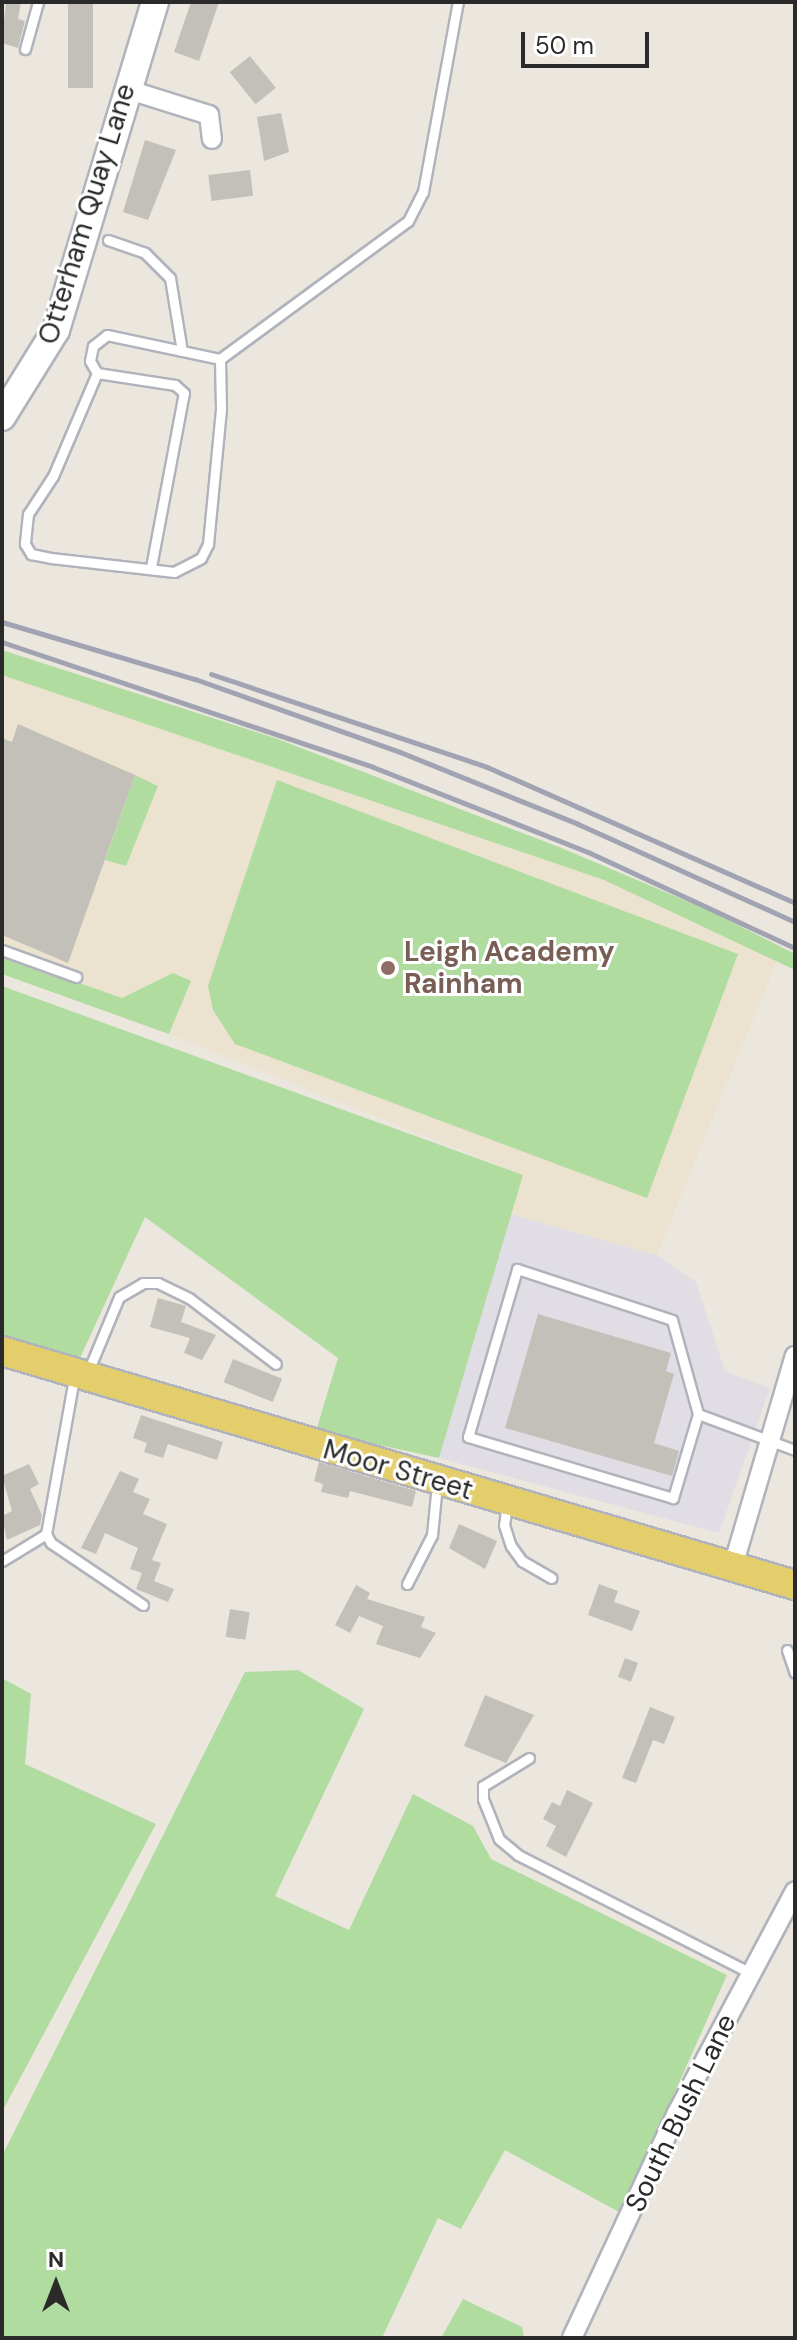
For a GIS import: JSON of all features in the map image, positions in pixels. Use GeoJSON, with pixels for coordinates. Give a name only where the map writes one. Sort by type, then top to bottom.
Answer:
{"type":"FeatureCollection","features":[{"type":"Feature","properties":{"kind":"main road","name":"Moor Street"},"geometry":{"type":"LineString","coordinates":[[2,1351],[795,1585]]}},
{"type":"Feature","properties":{"kind":"street","name":"Otterham Quay Lane"},"geometry":{"type":"LineString","coordinates":[[2,417],[56,330],[126,89],[155,2]]}},
{"type":"Feature","properties":{"kind":"street"},"geometry":{"type":"LineString","coordinates":[[126,89],[215,108],[212,139]]}},
{"type":"Feature","properties":{"kind":"street"},"geometry":{"type":"LineString","coordinates":[[733,1566],[795,1356]]}},
{"type":"Feature","properties":{"kind":"street","name":"South Bush Lane"},"geometry":{"type":"LineString","coordinates":[[572,2338],[677,2113],[795,1891]]}},
{"type":"Feature","properties":{"kind":"lane"},"geometry":{"type":"LineString","coordinates":[[25,49],[38,2]]}},
{"type":"Feature","properties":{"kind":"lane"},"geometry":{"type":"LineString","coordinates":[[97,373],[90,361],[93,346],[107,335],[220,359],[383,241],[418,208],[458,2]]}},
{"type":"Feature","properties":{"kind":"lane"},"geometry":{"type":"LineString","coordinates":[[108,240],[145,253],[170,278],[182,351]]}},
{"type":"Feature","properties":{"kind":"lane"},"geometry":{"type":"LineString","coordinates":[[97,373],[53,476],[28,514],[25,544],[31,554],[51,558],[174,572],[189,567],[208,544],[221,408],[220,359]]}},
{"type":"Feature","properties":{"kind":"lane"},"geometry":{"type":"LineString","coordinates":[[97,373],[175,385],[184,393],[151,567]]}},
{"type":"Feature","properties":{"kind":"lane"},"geometry":{"type":"LineString","coordinates":[[2,950],[76,977]]}},
{"type":"Feature","properties":{"kind":"lane"},"geometry":{"type":"LineString","coordinates":[[517,1269],[672,1320],[698,1414],[673,1498],[468,1437],[517,1269]]}},
{"type":"Feature","properties":{"kind":"lane"},"geometry":{"type":"LineString","coordinates":[[143,1605],[51,1543],[46,1534],[81,1376],[112,1309],[119,1297],[143,1283],[173,1288],[276,1364]]}},
{"type":"Feature","properties":{"kind":"lane"},"geometry":{"type":"LineString","coordinates":[[698,1414],[795,1450]]}},
{"type":"Feature","properties":{"kind":"lane"},"geometry":{"type":"LineString","coordinates":[[407,1584],[429,1544],[437,1481]]}},
{"type":"Feature","properties":{"kind":"lane"},"geometry":{"type":"LineString","coordinates":[[507,1501],[504,1525],[511,1546],[522,1561],[551,1578]]}},
{"type":"Feature","properties":{"kind":"lane"},"geometry":{"type":"LineString","coordinates":[[2,1561],[46,1534]]}},
{"type":"Feature","properties":{"kind":"lane"},"geometry":{"type":"LineString","coordinates":[[787,1650],[795,1673]]}},
{"type":"Feature","properties":{"kind":"lane"},"geometry":{"type":"LineString","coordinates":[[529,1758],[483,1786],[483,1799],[499,1839],[518,1855],[751,1973]]}},
{"type":"Feature","properties":{"kind":"shaded area","name":"Leigh Academy Rainham"},"geometry":{"type":"Polygon","coordinates":[[[2,675],[604,880],[777,961],[657,1255],[510,1214],[523,1175],[169,1034],[2,974],[2,675]]]}},
{"type":"Feature","properties":{"kind":"shaded area"},"geometry":{"type":"Polygon","coordinates":[[[510,1214],[657,1255],[696,1282],[725,1371],[770,1388],[719,1533],[439,1458],[510,1214]]]}},
{"type":"Feature","properties":{"kind":"green space"},"geometry":{"type":"Polygon","coordinates":[[[2,650],[275,738],[559,847],[708,910],[795,954],[795,970],[604,880],[2,675],[2,650]]]}},
{"type":"Feature","properties":{"kind":"green space"},"geometry":{"type":"Polygon","coordinates":[[[135,775],[158,786],[126,866],[105,860],[135,775]]]}},
{"type":"Feature","properties":{"kind":"green space"},"geometry":{"type":"Polygon","coordinates":[[[277,780],[738,954],[647,1198],[235,1044],[213,1010],[208,986],[277,780]]]}},
{"type":"Feature","properties":{"kind":"green space"},"geometry":{"type":"Polygon","coordinates":[[[2,956],[122,998],[173,973],[191,981],[169,1034],[2,974],[2,956]]]}},
{"type":"Feature","properties":{"kind":"green space"},"geometry":{"type":"Polygon","coordinates":[[[2,986],[523,1175],[439,1458],[316,1431],[338,1358],[145,1217],[80,1358],[2,1335],[2,986]]]}},
{"type":"Feature","properties":{"kind":"green space"},"geometry":{"type":"Polygon","coordinates":[[[298,1670],[364,1709],[275,1896],[349,1930],[413,1794],[473,1826],[491,1859],[727,1975],[621,2213],[505,2150],[461,2229],[438,2218],[382,2338],[2,2338],[2,2156],[245,1672],[298,1670]]]}},
{"type":"Feature","properties":{"kind":"green space"},"geometry":{"type":"Polygon","coordinates":[[[2,1678],[31,1694],[25,1764],[156,1824],[2,2112],[2,1678]]]}},
{"type":"Feature","properties":{"kind":"green space"},"geometry":{"type":"Polygon","coordinates":[[[463,2299],[522,2327],[524,2338],[441,2338],[463,2299]]]}},
{"type":"Feature","properties":{"kind":"building"},"geometry":{"type":"Polygon","coordinates":[[[6,2],[21,2],[18,19],[25,21],[18,48],[2,43],[6,2]]]}},
{"type":"Feature","properties":{"kind":"building"},"geometry":{"type":"Polygon","coordinates":[[[68,2],[93,2],[93,88],[68,88],[68,2]]]}},
{"type":"Feature","properties":{"kind":"building"},"geometry":{"type":"Polygon","coordinates":[[[191,2],[219,2],[199,61],[174,52],[191,2]]]}},
{"type":"Feature","properties":{"kind":"building"},"geometry":{"type":"Polygon","coordinates":[[[250,56],[276,88],[256,104],[230,72],[250,56]]]}},
{"type":"Feature","properties":{"kind":"building"},"geometry":{"type":"Polygon","coordinates":[[[281,113],[289,152],[264,161],[257,117],[281,113]]]}},
{"type":"Feature","properties":{"kind":"building"},"geometry":{"type":"Polygon","coordinates":[[[145,140],[176,150],[148,220],[123,212],[145,140]]]}},
{"type":"Feature","properties":{"kind":"building"},"geometry":{"type":"Polygon","coordinates":[[[250,170],[253,196],[211,201],[208,175],[250,170]]]}},
{"type":"Feature","properties":{"kind":"building"},"geometry":{"type":"Polygon","coordinates":[[[18,724],[135,775],[68,963],[2,935],[2,738],[12,742],[18,724]]]}},
{"type":"Feature","properties":{"kind":"building"},"geometry":{"type":"Polygon","coordinates":[[[158,1298],[186,1306],[181,1322],[216,1335],[202,1360],[184,1353],[190,1338],[150,1327],[158,1298]]]}},
{"type":"Feature","properties":{"kind":"building"},"geometry":{"type":"Polygon","coordinates":[[[538,1314],[671,1353],[666,1371],[674,1374],[654,1443],[679,1451],[672,1476],[505,1428],[538,1314]]]}},
{"type":"Feature","properties":{"kind":"building"},"geometry":{"type":"Polygon","coordinates":[[[233,1359],[282,1379],[273,1402],[224,1382],[233,1359]]]}},
{"type":"Feature","properties":{"kind":"building"},"geometry":{"type":"Polygon","coordinates":[[[141,1415],[223,1442],[217,1460],[168,1444],[163,1458],[144,1452],[147,1443],[133,1438],[141,1415]]]}},
{"type":"Feature","properties":{"kind":"building"},"geometry":{"type":"Polygon","coordinates":[[[319,1462],[416,1491],[412,1507],[350,1491],[348,1498],[321,1492],[323,1484],[314,1481],[319,1462]]]}},
{"type":"Feature","properties":{"kind":"building"},"geometry":{"type":"Polygon","coordinates":[[[29,1464],[39,1484],[30,1489],[42,1515],[40,1525],[7,1540],[2,1516],[12,1511],[2,1476],[29,1464]]]}},
{"type":"Feature","properties":{"kind":"building"},"geometry":{"type":"Polygon","coordinates":[[[120,1471],[139,1479],[133,1492],[150,1499],[143,1514],[167,1524],[152,1560],[161,1563],[154,1581],[174,1589],[168,1602],[136,1589],[142,1573],[130,1569],[138,1548],[105,1533],[96,1554],[81,1548],[120,1471]]]}},
{"type":"Feature","properties":{"kind":"building"},"geometry":{"type":"Polygon","coordinates":[[[459,1524],[497,1541],[485,1569],[449,1548],[459,1524]]]}},
{"type":"Feature","properties":{"kind":"building"},"geometry":{"type":"Polygon","coordinates":[[[599,1584],[618,1591],[614,1602],[640,1611],[632,1631],[588,1615],[599,1584]]]}},
{"type":"Feature","properties":{"kind":"building"},"geometry":{"type":"Polygon","coordinates":[[[356,1585],[370,1593],[367,1599],[425,1617],[421,1627],[436,1633],[420,1658],[376,1644],[383,1626],[359,1616],[350,1633],[335,1625],[356,1585]]]}},
{"type":"Feature","properties":{"kind":"building"},"geometry":{"type":"Polygon","coordinates":[[[230,1609],[250,1612],[245,1640],[226,1637],[230,1609]]]}},
{"type":"Feature","properties":{"kind":"building"},"geometry":{"type":"Polygon","coordinates":[[[625,1658],[638,1663],[631,1682],[618,1677],[625,1658]]]}},
{"type":"Feature","properties":{"kind":"building"},"geometry":{"type":"Polygon","coordinates":[[[485,1695],[534,1715],[506,1763],[464,1746],[485,1695]]]}},
{"type":"Feature","properties":{"kind":"building"},"geometry":{"type":"Polygon","coordinates":[[[650,1707],[675,1717],[664,1744],[653,1740],[636,1783],[622,1778],[650,1707]]]}},
{"type":"Feature","properties":{"kind":"building"},"geometry":{"type":"Polygon","coordinates":[[[567,1790],[593,1803],[566,1857],[546,1846],[556,1826],[543,1819],[552,1802],[560,1806],[567,1790]]]}},
{"type":"Feature","properties":{"kind":"railway"},"geometry":{"type":"LineString","coordinates":[[2,622],[195,679],[400,752],[578,824],[795,922]]}},
{"type":"Feature","properties":{"kind":"railway"},"geometry":{"type":"LineString","coordinates":[[2,642],[373,767],[588,852],[795,948]]}},
{"type":"Feature","properties":{"kind":"railway"},"geometry":{"type":"LineString","coordinates":[[211,674],[487,767],[795,903]]}},
{"type":"Feature","properties":{"kind":"place","name":"Leigh Academy Rainham"},"geometry":{"type":"Point","coordinates":[388,968]}}]}
